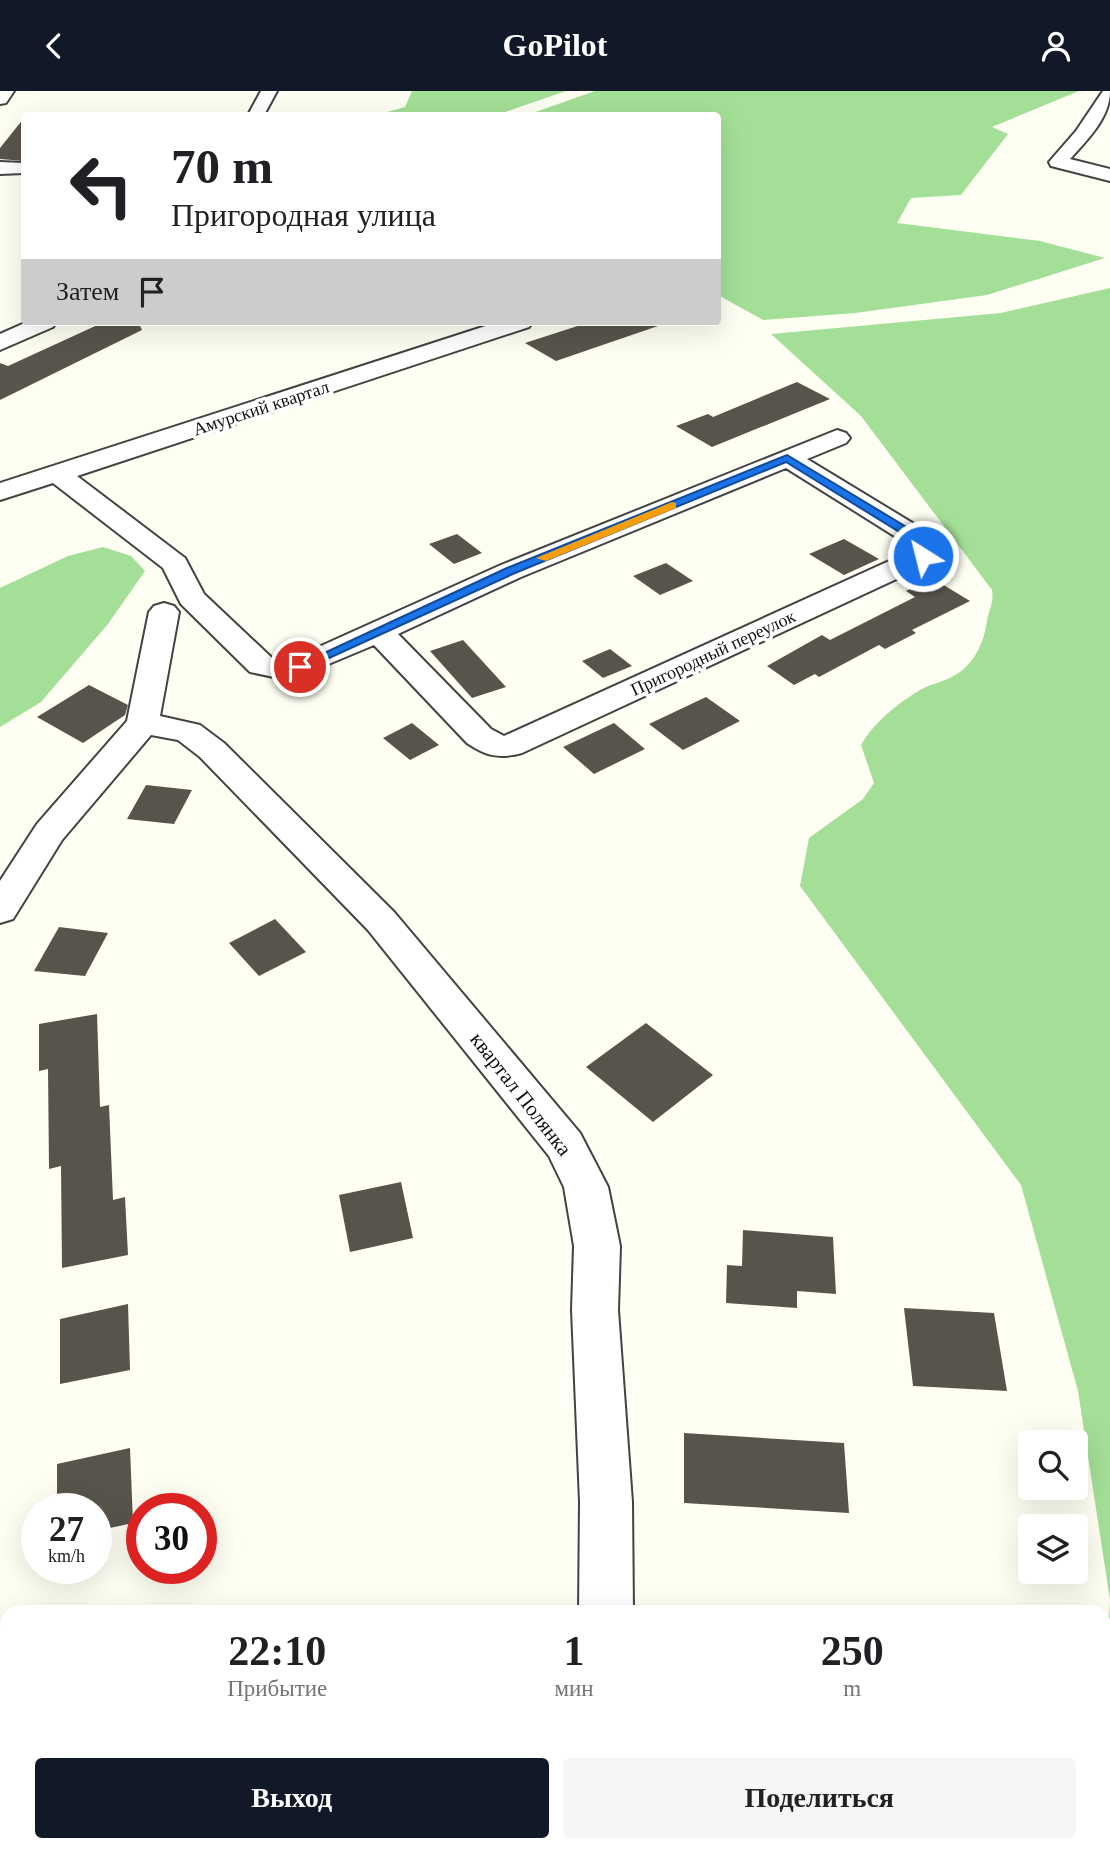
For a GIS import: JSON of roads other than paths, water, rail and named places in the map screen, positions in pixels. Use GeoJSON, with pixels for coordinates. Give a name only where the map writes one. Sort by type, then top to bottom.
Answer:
{"type":"FeatureCollection","features":[{"type":"Feature","properties":{"kind":"street"},"geometry":{"type":"LineString","coordinates":[[0,99],[6,91]]}},
{"type":"Feature","properties":{"kind":"street"},"geometry":{"type":"LineString","coordinates":[[258,112],[269,91]]}},
{"type":"Feature","properties":{"kind":"street"},"geometry":{"type":"LineString","coordinates":[[1110,93],[1082,135],[1058,162],[1110,174]]}},
{"type":"Feature","properties":{"kind":"street"},"geometry":{"type":"LineString","coordinates":[[0,168],[21,168]]}},
{"type":"Feature","properties":{"kind":"street"},"geometry":{"type":"LineString","coordinates":[[0,343],[36,326]]}},
{"type":"Feature","properties":{"kind":"street","name":"Амурский квартал"},"geometry":{"type":"LineString","coordinates":[[0,492],[509,326]]}},
{"type":"Feature","properties":{"kind":"street"},"geometry":{"type":"LineString","coordinates":[[58,474],[175,564],[191,598],[261,665],[283,670],[300,667],[523,566],[837,438]]}},
{"type":"Feature","properties":{"kind":"street","name":"Пригородный переулок"},"geometry":{"type":"LineString","coordinates":[[378,631],[479,736],[495,747],[510,746],[923,556],[924,548],[914,536],[787,458]]}},
{"type":"Feature","properties":{"kind":"street"},"geometry":{"type":"LineString","coordinates":[[0,910],[49,832],[143,723],[164,612]]}},
{"type":"Feature","properties":{"kind":"street","name":"квартал Полянка"},"geometry":{"type":"LineString","coordinates":[[143,723],[188,732],[212,750],[381,921],[565,1145],[586,1187],[597,1246],[596,1310],[606,1502],[606,1605]]}}]}
